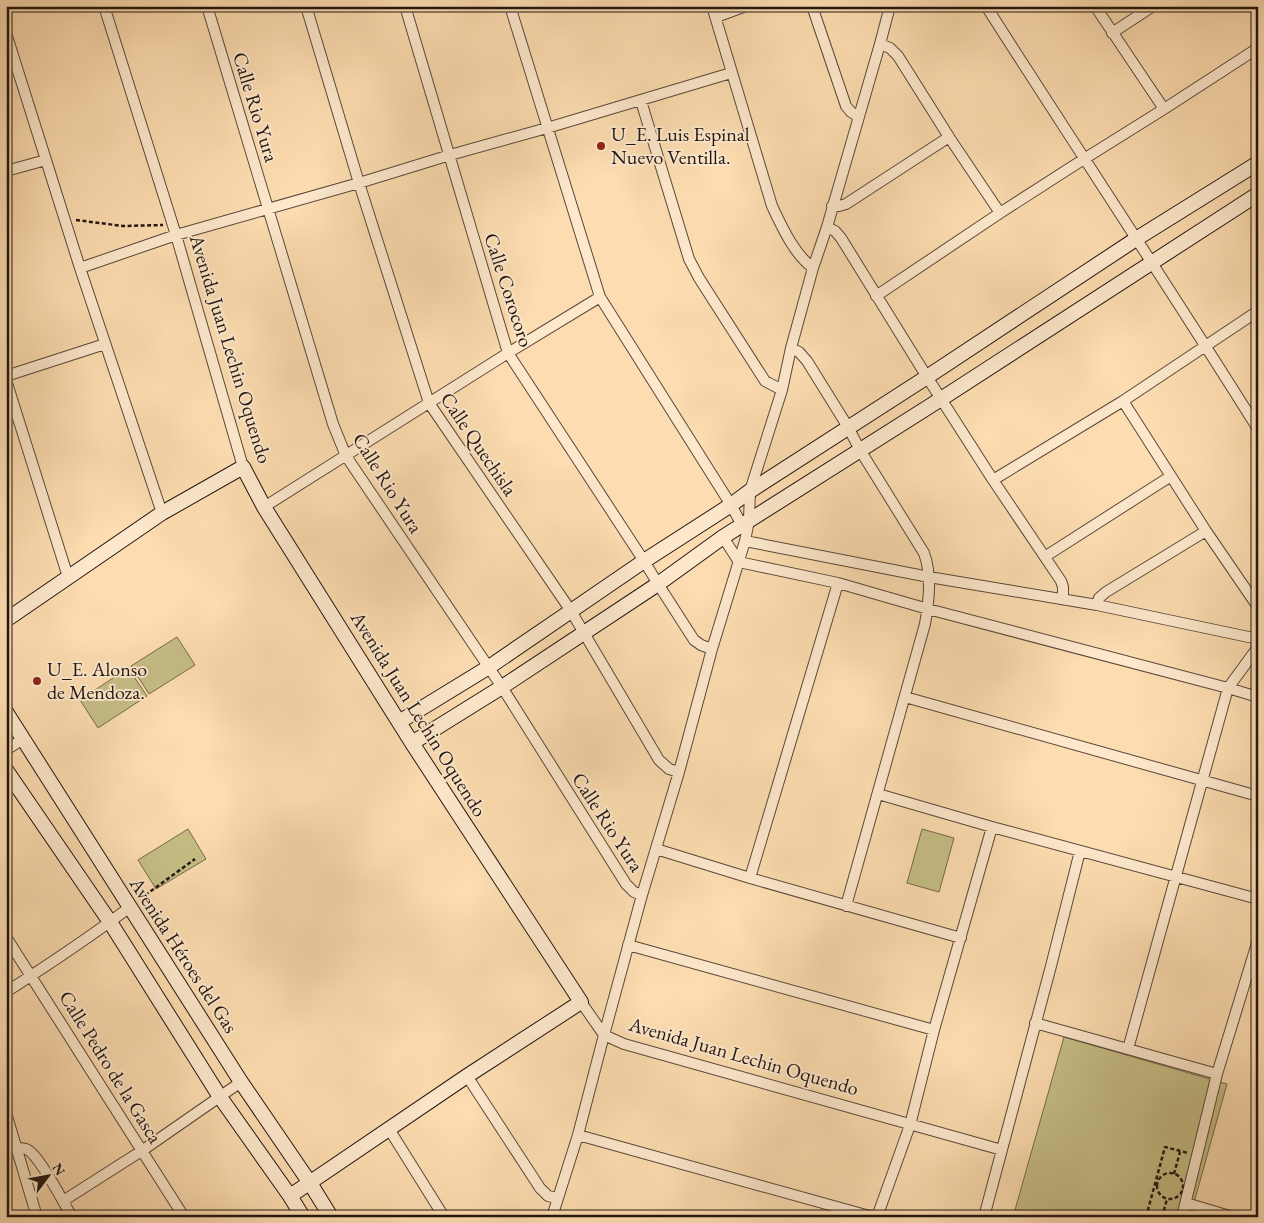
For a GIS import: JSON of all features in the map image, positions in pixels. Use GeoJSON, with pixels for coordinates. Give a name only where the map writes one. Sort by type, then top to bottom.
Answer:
{"type":"FeatureCollection","features":[{"type":"Feature","properties":{"kind":"street","name":"Avenida Juan Lechin Oquendo"},"geometry":{"type":"LineString","coordinates":[[104,6],[176,234],[244,467],[264,508],[412,743],[580,1002],[604,1034],[624,1044],[1002,1150]]}},
{"type":"Feature","properties":{"kind":"street","name":"Calle Rio Yura"},"geometry":{"type":"LineString","coordinates":[[207,6],[333,424],[346,456],[502,686],[626,884],[634,892],[642,895]]}},
{"type":"Feature","properties":{"kind":"street","name":"Calle Quechisla"},"geometry":{"type":"LineString","coordinates":[[306,6],[428,403],[584,632],[659,760],[669,769],[679,772]]}},
{"type":"Feature","properties":{"kind":"street","name":"Calle Corocoro"},"geometry":{"type":"LineString","coordinates":[[405,6],[508,353],[694,640],[712,649]]}},
{"type":"Feature","properties":{"kind":"street"},"geometry":{"type":"LineString","coordinates":[[510,6],[600,298],[731,505],[745,523]]}},
{"type":"Feature","properties":{"kind":"street"},"geometry":{"type":"LineString","coordinates":[[712,6],[772,206],[784,231],[806,262],[813,268]]}},
{"type":"Feature","properties":{"kind":"street"},"geometry":{"type":"LineString","coordinates":[[716,18],[746,6]]}},
{"type":"Feature","properties":{"kind":"street"},"geometry":{"type":"LineString","coordinates":[[812,6],[846,106],[859,117]]}},
{"type":"Feature","properties":{"kind":"street"},"geometry":{"type":"LineString","coordinates":[[552,1217],[578,1135],[642,895],[679,772],[712,649],[745,541],[745,523],[750,491],[782,390],[791,348],[813,268],[827,227],[890,6]]}},
{"type":"Feature","properties":{"kind":"street"},"geometry":{"type":"LineString","coordinates":[[986,6],[1258,429]]}},
{"type":"Feature","properties":{"kind":"street"},"geometry":{"type":"LineString","coordinates":[[1095,6],[1164,109]]}},
{"type":"Feature","properties":{"kind":"street"},"geometry":{"type":"LineString","coordinates":[[1112,33],[1153,6]]}},
{"type":"Feature","properties":{"kind":"street"},"geometry":{"type":"LineString","coordinates":[[6,33],[80,268],[162,513]]}},
{"type":"Feature","properties":{"kind":"street"},"geometry":{"type":"LineString","coordinates":[[880,44],[890,48],[898,56],[1000,213]]}},
{"type":"Feature","properties":{"kind":"street"},"geometry":{"type":"LineString","coordinates":[[876,296],[1000,213],[1258,48]]}},
{"type":"Feature","properties":{"kind":"street"},"geometry":{"type":"LineString","coordinates":[[80,268],[176,234],[359,183],[731,73]]}},
{"type":"Feature","properties":{"kind":"street"},"geometry":{"type":"LineString","coordinates":[[642,100],[689,259],[764,381],[782,390]]}},
{"type":"Feature","properties":{"kind":"street"},"geometry":{"type":"LineString","coordinates":[[832,206],[846,204],[949,137]]}},
{"type":"Feature","properties":{"kind":"street"},"geometry":{"type":"LineString","coordinates":[[6,171],[46,160]]}},
{"type":"Feature","properties":{"kind":"street"},"geometry":{"type":"LineString","coordinates":[[399,722],[488,667],[644,561],[1136,239],[1258,163]]}},
{"type":"Feature","properties":{"kind":"street"},"geometry":{"type":"LineString","coordinates":[[412,743],[658,584],[723,537],[1258,194]]}},
{"type":"Feature","properties":{"kind":"street"},"geometry":{"type":"LineString","coordinates":[[827,227],[835,231],[841,238],[993,480],[1046,556],[1061,581],[1063,599]]}},
{"type":"Feature","properties":{"kind":"street"},"geometry":{"type":"LineString","coordinates":[[264,508],[508,353],[600,298]]}},
{"type":"Feature","properties":{"kind":"street"},"geometry":{"type":"LineString","coordinates":[[993,480],[1123,400],[1258,311]]}},
{"type":"Feature","properties":{"kind":"street"},"geometry":{"type":"LineString","coordinates":[[68,577],[6,378],[105,344]]}},
{"type":"Feature","properties":{"kind":"street"},"geometry":{"type":"LineString","coordinates":[[791,348],[799,352],[807,361],[924,553],[929,577],[928,609],[925,624],[846,906]]}},
{"type":"Feature","properties":{"kind":"street"},"geometry":{"type":"LineString","coordinates":[[1123,400],[1258,607]]}},
{"type":"Feature","properties":{"kind":"street"},"geometry":{"type":"LineString","coordinates":[[6,620],[162,513],[244,467]]}},
{"type":"Feature","properties":{"kind":"street"},"geometry":{"type":"LineString","coordinates":[[1046,556],[1171,476]]}},
{"type":"Feature","properties":{"kind":"street"},"geometry":{"type":"LineString","coordinates":[[1097,605],[1099,598],[1106,592],[1206,530]]}},
{"type":"Feature","properties":{"kind":"street"},"geometry":{"type":"LineString","coordinates":[[723,537],[739,562],[838,583],[928,609],[1228,688],[1258,698]]}},
{"type":"Feature","properties":{"kind":"street"},"geometry":{"type":"LineString","coordinates":[[745,541],[929,577],[1097,605],[1258,638]]}},
{"type":"Feature","properties":{"kind":"street"},"geometry":{"type":"LineString","coordinates":[[750,878],[838,583]]}},
{"type":"Feature","properties":{"kind":"street"},"geometry":{"type":"LineString","coordinates":[[1128,1049],[1228,688],[1258,647]]}},
{"type":"Feature","properties":{"kind":"street"},"geometry":{"type":"LineString","coordinates":[[905,697],[1258,796]]}},
{"type":"Feature","properties":{"kind":"street","name":"Avenida Héroes del Gas"},"geometry":{"type":"LineString","coordinates":[[6,712],[241,1082],[331,1217]]}},
{"type":"Feature","properties":{"kind":"street"},"geometry":{"type":"LineString","coordinates":[[6,750],[23,739]]}},
{"type":"Feature","properties":{"kind":"street"},"geometry":{"type":"LineString","coordinates":[[6,770],[110,922],[220,1097],[303,1217]]}},
{"type":"Feature","properties":{"kind":"street"},"geometry":{"type":"LineString","coordinates":[[878,794],[1258,899]]}},
{"type":"Feature","properties":{"kind":"street"},"geometry":{"type":"LineString","coordinates":[[877,1217],[910,1125],[934,1030],[992,827]]}},
{"type":"Feature","properties":{"kind":"street"},"geometry":{"type":"LineString","coordinates":[[656,850],[961,938]]}},
{"type":"Feature","properties":{"kind":"street"},"geometry":{"type":"LineString","coordinates":[[984,1217],[1080,851]]}},
{"type":"Feature","properties":{"kind":"street"},"geometry":{"type":"LineString","coordinates":[[6,992],[32,976],[130,907]]}},
{"type":"Feature","properties":{"kind":"street","name":"Calle Pedro de la Gasca"},"geometry":{"type":"LineString","coordinates":[[6,936],[184,1217]]}},
{"type":"Feature","properties":{"kind":"street"},"geometry":{"type":"LineString","coordinates":[[1182,1217],[1217,1074],[1258,940]]}},
{"type":"Feature","properties":{"kind":"street"},"geometry":{"type":"LineString","coordinates":[[628,945],[934,1030]]}},
{"type":"Feature","properties":{"kind":"street"},"geometry":{"type":"LineString","coordinates":[[290,1196],[580,1002]]}},
{"type":"Feature","properties":{"kind":"street"},"geometry":{"type":"LineString","coordinates":[[1035,1023],[1217,1074]]}},
{"type":"Feature","properties":{"kind":"street"},"geometry":{"type":"LineString","coordinates":[[467,1076],[540,1188],[548,1196],[557,1198]]}},
{"type":"Feature","properties":{"kind":"street"},"geometry":{"type":"LineString","coordinates":[[63,1202],[143,1150],[241,1082]]}},
{"type":"Feature","properties":{"kind":"street"},"geometry":{"type":"LineString","coordinates":[[6,1113],[37,1217]]}},
{"type":"Feature","properties":{"kind":"street"},"geometry":{"type":"LineString","coordinates":[[389,1129],[444,1217]]}},
{"type":"Feature","properties":{"kind":"street"},"geometry":{"type":"LineString","coordinates":[[578,1135],[873,1217]]}},
{"type":"Feature","properties":{"kind":"street"},"geometry":{"type":"LineString","coordinates":[[17,1148],[29,1150],[40,1162],[72,1217]]}},
{"type":"Feature","properties":{"kind":"street"},"geometry":{"type":"LineString","coordinates":[[1186,1203],[1233,1217]]}},
{"type":"Feature","properties":{"kind":"path"},"geometry":{"type":"LineString","coordinates":[[64,218],[123,226],[167,226],[176,234]]}},
{"type":"Feature","properties":{"kind":"path"},"geometry":{"type":"LineString","coordinates":[[130,907],[195,859]]}},
{"type":"Feature","properties":{"kind":"path"},"geometry":{"type":"LineString","coordinates":[[1146,1217],[1165,1147],[1194,1155]]}},
{"type":"Feature","properties":{"kind":"path"},"geometry":{"type":"LineString","coordinates":[[1174,1174],[1180,1151]]}},
{"type":"Feature","properties":{"kind":"path"},"geometry":{"type":"LineString","coordinates":[[1165,1174],[1174,1174],[1182,1183],[1181,1191],[1175,1198],[1167,1199],[1160,1195],[1156,1183],[1165,1174]]}},
{"type":"Feature","properties":{"kind":"path"},"geometry":{"type":"LineString","coordinates":[[1162,1217],[1167,1199]]}},
{"type":"Feature","properties":{"kind":"shaded area"},"geometry":{"type":"Polygon","coordinates":[[[177,637],[195,665],[149,694],[131,666],[177,637]]]}},
{"type":"Feature","properties":{"kind":"shaded area"},"geometry":{"type":"Polygon","coordinates":[[[128,668],[147,696],[98,728],[80,700],[128,668]]]}},
{"type":"Feature","properties":{"kind":"shaded area"},"geometry":{"type":"Polygon","coordinates":[[[188,829],[206,859],[156,889],[138,860],[188,829]]]}},
{"type":"Feature","properties":{"kind":"shaded area"},"geometry":{"type":"Polygon","coordinates":[[[922,829],[954,838],[939,892],[907,883],[922,829]]]}},
{"type":"Feature","properties":{"kind":"shaded area"},"geometry":{"type":"Polygon","coordinates":[[[1064,1037],[1227,1084],[1190,1217],[1013,1217],[1064,1037]]]}},
{"type":"Feature","properties":{"kind":"place","name":"U_E. Luis Espinal Nuevo Ventilla."},"geometry":{"type":"Point","coordinates":[601,146]}},
{"type":"Feature","properties":{"kind":"place","name":"U_E. Alonso de Mendoza."},"geometry":{"type":"Point","coordinates":[37,681]}}]}
